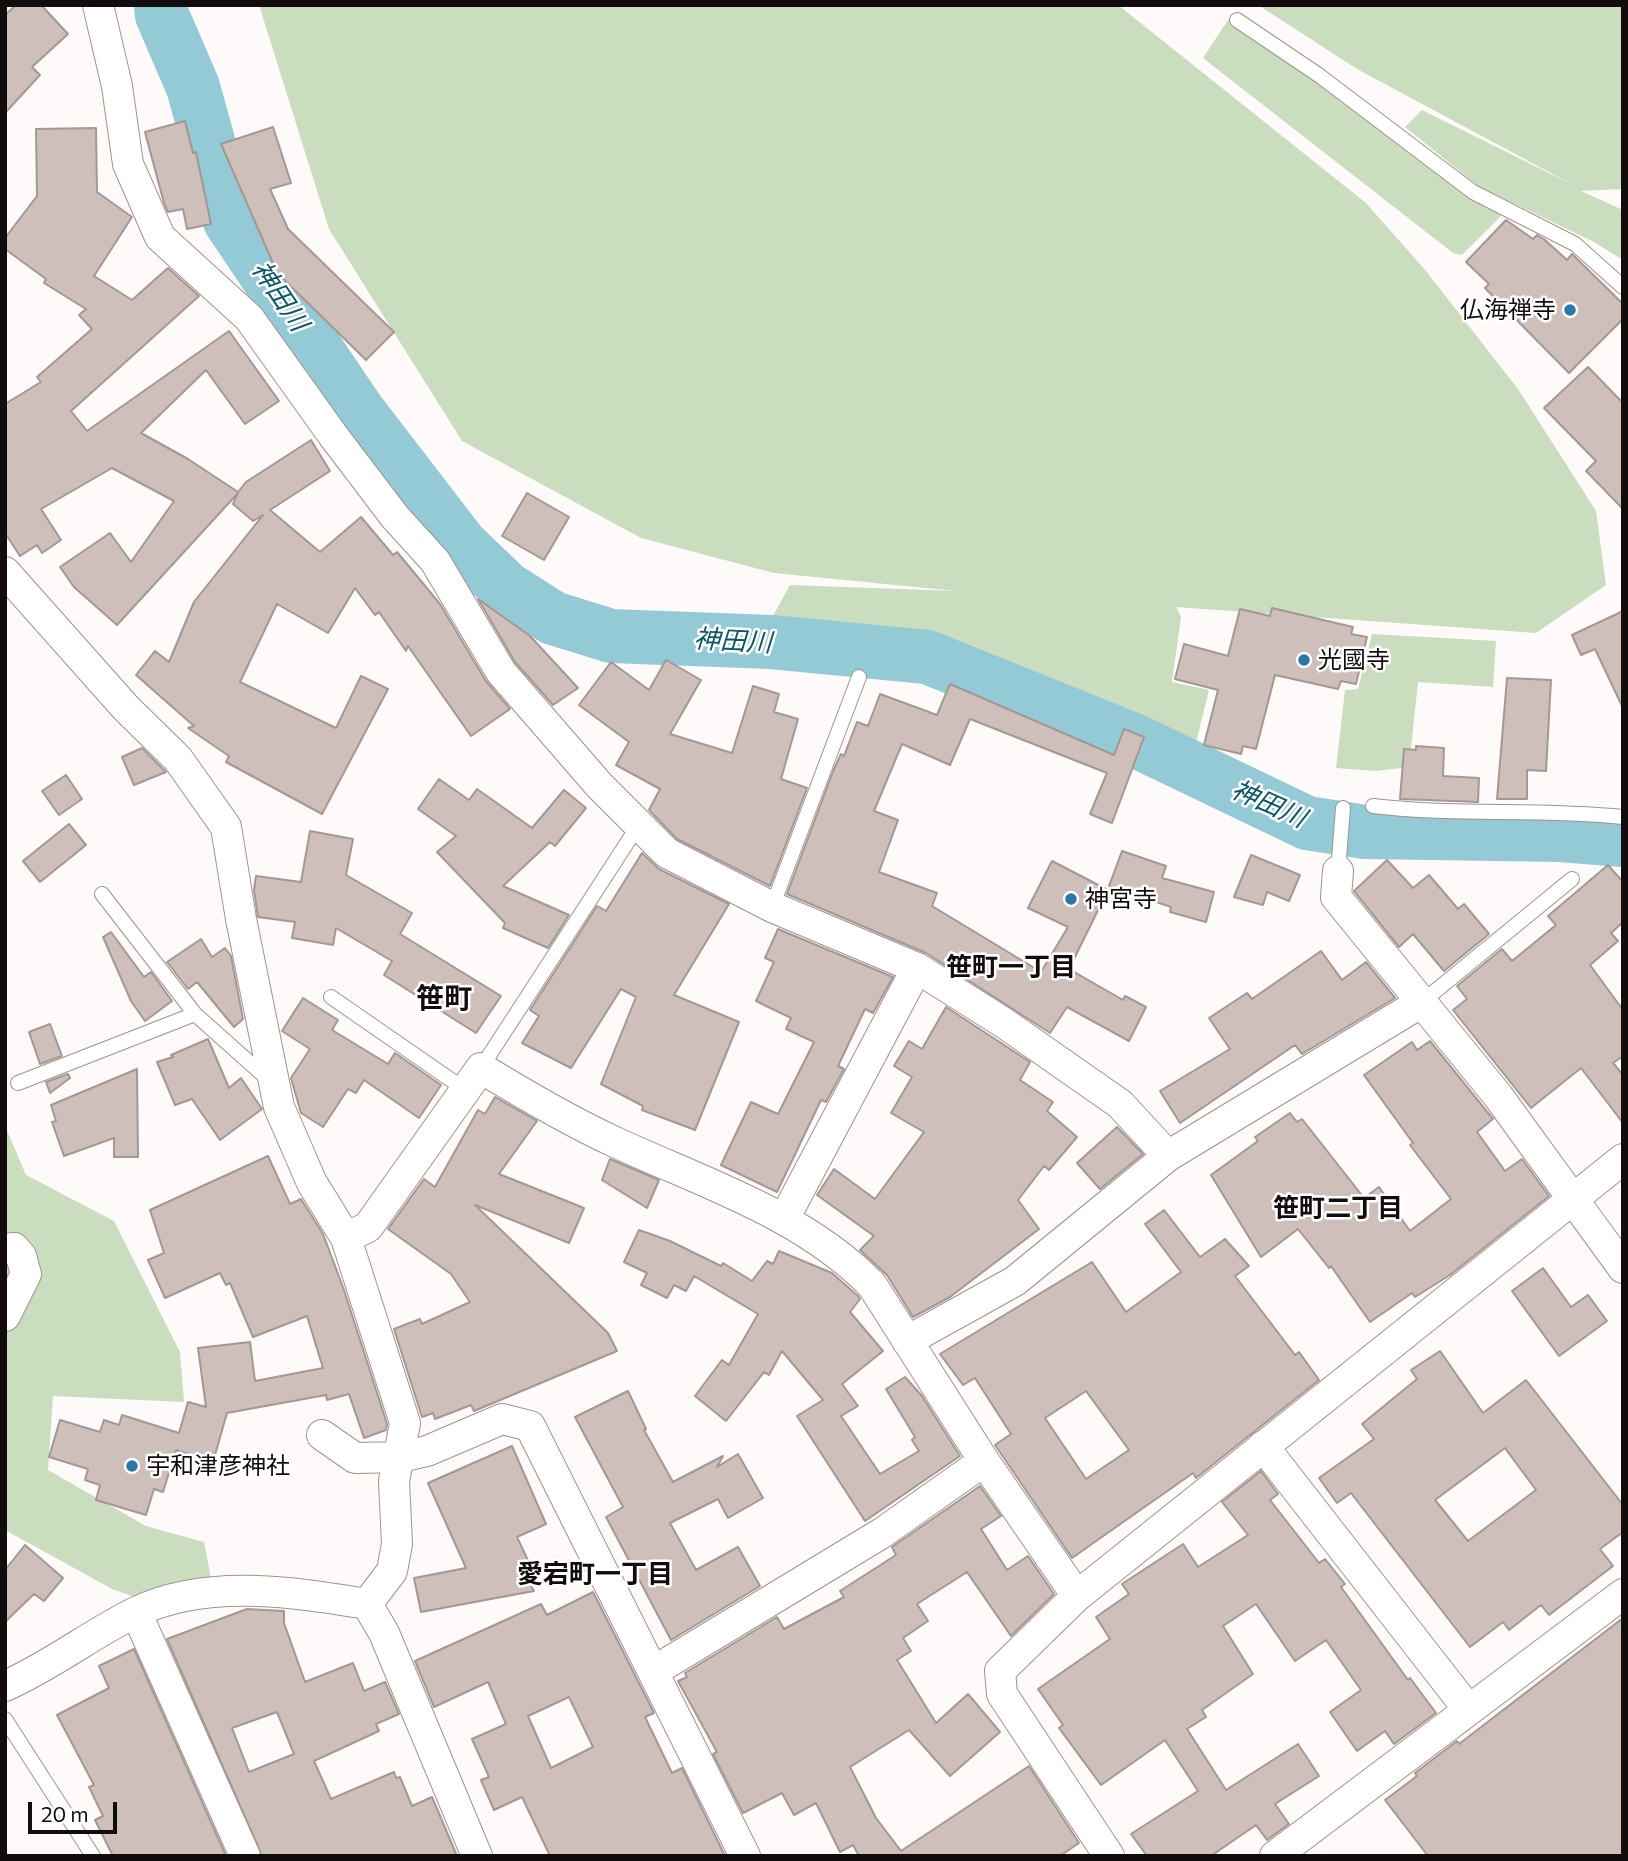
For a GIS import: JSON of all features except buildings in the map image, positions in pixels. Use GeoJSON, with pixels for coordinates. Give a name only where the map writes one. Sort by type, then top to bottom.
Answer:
{"type":"FeatureCollection","features":[{"type":"Feature","properties":{"kind":"street"},"geometry":{"type":"LineString","coordinates":[[98,5],[117,86],[128,164],[160,237],[249,318],[395,517],[435,561],[501,672],[599,785],[667,853],[772,907],[918,968],[1120,1104],[1168,1156]]}},
{"type":"Feature","properties":{"kind":"street"},"geometry":{"type":"LineString","coordinates":[[5,572],[126,708],[178,759],[226,827],[241,919],[279,1107],[312,1183],[346,1238],[405,1423],[401,1457],[394,1482],[397,1544],[392,1571],[368,1604]]}},
{"type":"Feature","properties":{"kind":"street"},"geometry":{"type":"LineString","coordinates":[[1339,861],[1336,897],[1498,1096],[1623,1268]]}},
{"type":"Feature","properties":{"kind":"street"},"geometry":{"type":"LineString","coordinates":[[784,1219],[918,968]]}},
{"type":"Feature","properties":{"kind":"street"},"geometry":{"type":"LineString","coordinates":[[907,1341],[1015,1281],[1168,1156],[1422,1002]]}},
{"type":"Feature","properties":{"kind":"street"},"geometry":{"type":"LineString","coordinates":[[346,1238],[368,1227],[472,1078],[544,1107],[614,1142],[784,1219],[850,1263],[872,1285],[984,1461],[1077,1596]]}},
{"type":"Feature","properties":{"kind":"street"},"geometry":{"type":"LineString","coordinates":[[1109,1856],[1002,1694],[1000,1671],[1077,1596],[1623,1159]]}},
{"type":"Feature","properties":{"kind":"street"},"geometry":{"type":"LineString","coordinates":[[5,1249],[14,1248],[21,1256],[26,1274],[5,1316]]}},
{"type":"Feature","properties":{"kind":"street"},"geometry":{"type":"LineString","coordinates":[[322,1435],[355,1458],[401,1457],[427,1451],[502,1419],[530,1426],[745,1856]]}},
{"type":"Feature","properties":{"kind":"street"},"geometry":{"type":"LineString","coordinates":[[1263,1446],[1468,1709]]}},
{"type":"Feature","properties":{"kind":"street"},"geometry":{"type":"LineString","coordinates":[[654,1671],[882,1532],[984,1461]]}},
{"type":"Feature","properties":{"kind":"street"},"geometry":{"type":"LineString","coordinates":[[5,1686],[136,1612],[167,1600],[218,1591],[307,1594],[368,1604]]}},
{"type":"Feature","properties":{"kind":"street"},"geometry":{"type":"LineString","coordinates":[[1275,1856],[1623,1594]]}},
{"type":"Feature","properties":{"kind":"street"},"geometry":{"type":"LineString","coordinates":[[368,1604],[383,1633],[477,1856]]}},
{"type":"Feature","properties":{"kind":"street"},"geometry":{"type":"LineString","coordinates":[[136,1612],[245,1856]]}},
{"type":"Feature","properties":{"kind":"lane"},"geometry":{"type":"LineString","coordinates":[[1237,20],[1320,76],[1473,192],[1575,244],[1623,287]]}},
{"type":"Feature","properties":{"kind":"lane"},"geometry":{"type":"LineString","coordinates":[[772,907],[859,677]]}},
{"type":"Feature","properties":{"kind":"lane"},"geometry":{"type":"LineString","coordinates":[[1373,806],[1430,813],[1623,817]]}},
{"type":"Feature","properties":{"kind":"lane"},"geometry":{"type":"LineString","coordinates":[[1339,861],[1343,808]]}},
{"type":"Feature","properties":{"kind":"lane"},"geometry":{"type":"LineString","coordinates":[[331,997],[472,1078],[638,826]]}},
{"type":"Feature","properties":{"kind":"lane"},"geometry":{"type":"LineString","coordinates":[[1422,1002],[1572,879]]}},
{"type":"Feature","properties":{"kind":"lane"},"geometry":{"type":"LineString","coordinates":[[102,894],[195,1014],[275,1085]]}},
{"type":"Feature","properties":{"kind":"lane"},"geometry":{"type":"LineString","coordinates":[[18,1083],[195,1014]]}},
{"type":"Feature","properties":{"kind":"lane"},"geometry":{"type":"LineString","coordinates":[[5,1718],[93,1856]]}},
{"type":"Feature","properties":{"kind":"green space"},"geometry":{"type":"Polygon","coordinates":[[[259,5],[1118,5],[1366,203],[1426,271],[1518,389],[1596,511],[1606,585],[1536,633],[1176,607],[1181,617],[1172,682],[1209,690],[1195,746],[990,657],[770,621],[790,585],[956,591],[774,573],[641,538],[462,441],[329,229],[259,5]]]}},
{"type":"Feature","properties":{"kind":"green space"},"geometry":{"type":"Polygon","coordinates":[[[1258,5],[1623,5],[1623,189],[1581,191],[1623,210],[1623,260],[1594,242],[1478,186],[1405,127],[1422,110],[1573,185],[1357,69],[1258,5]]]}},
{"type":"Feature","properties":{"kind":"green space"},"geometry":{"type":"Polygon","coordinates":[[[1228,20],[1327,86],[1469,195],[1501,216],[1462,255],[1453,253],[1203,58],[1228,20]]]}},
{"type":"Feature","properties":{"kind":"green space"},"geometry":{"type":"Polygon","coordinates":[[[1372,634],[1496,641],[1493,687],[1418,682],[1409,767],[1375,771],[1336,768],[1345,690],[1358,689],[1372,634]]]}},
{"type":"Feature","properties":{"kind":"green space"},"geometry":{"type":"Polygon","coordinates":[[[5,1126],[26,1175],[114,1221],[180,1352],[184,1402],[53,1396],[48,1470],[146,1526],[204,1542],[212,1584],[140,1599],[112,1589],[5,1530],[5,1126]]]}},
{"type":"Feature","properties":{"kind":"waterway","name":"神田川"},"geometry":{"type":"LineString","coordinates":[[161,5],[162,15],[193,87],[230,221],[358,411],[461,545],[506,588],[553,618],[611,636],[771,642],[927,657],[1136,741],[1307,823],[1365,832],[1560,835],[1623,840]]}},
{"type":"Feature","properties":{"kind":"place","name":"仏海禅寺"},"geometry":{"type":"Point","coordinates":[1570,310]}},
{"type":"Feature","properties":{"kind":"place","name":"光國寺"},"geometry":{"type":"Point","coordinates":[1304,660]}},
{"type":"Feature","properties":{"kind":"place","name":"神宮寺"},"geometry":{"type":"Point","coordinates":[1071,899]}},
{"type":"Feature","properties":{"kind":"place","name":"宇和津彦神社"},"geometry":{"type":"Point","coordinates":[132,1466]}},
{"type":"Feature","properties":{"kind":"district","name":"笹町一丁目"},"geometry":{"type":"Point","coordinates":[1011,967]}},
{"type":"Feature","properties":{"kind":"district","name":"笹町"},"geometry":{"type":"Point","coordinates":[444,999]}},
{"type":"Feature","properties":{"kind":"district","name":"笹町二丁目"},"geometry":{"type":"Point","coordinates":[1338,1208]}},
{"type":"Feature","properties":{"kind":"district","name":"愛宕町一丁目"},"geometry":{"type":"Point","coordinates":[595,1574]}}]}
